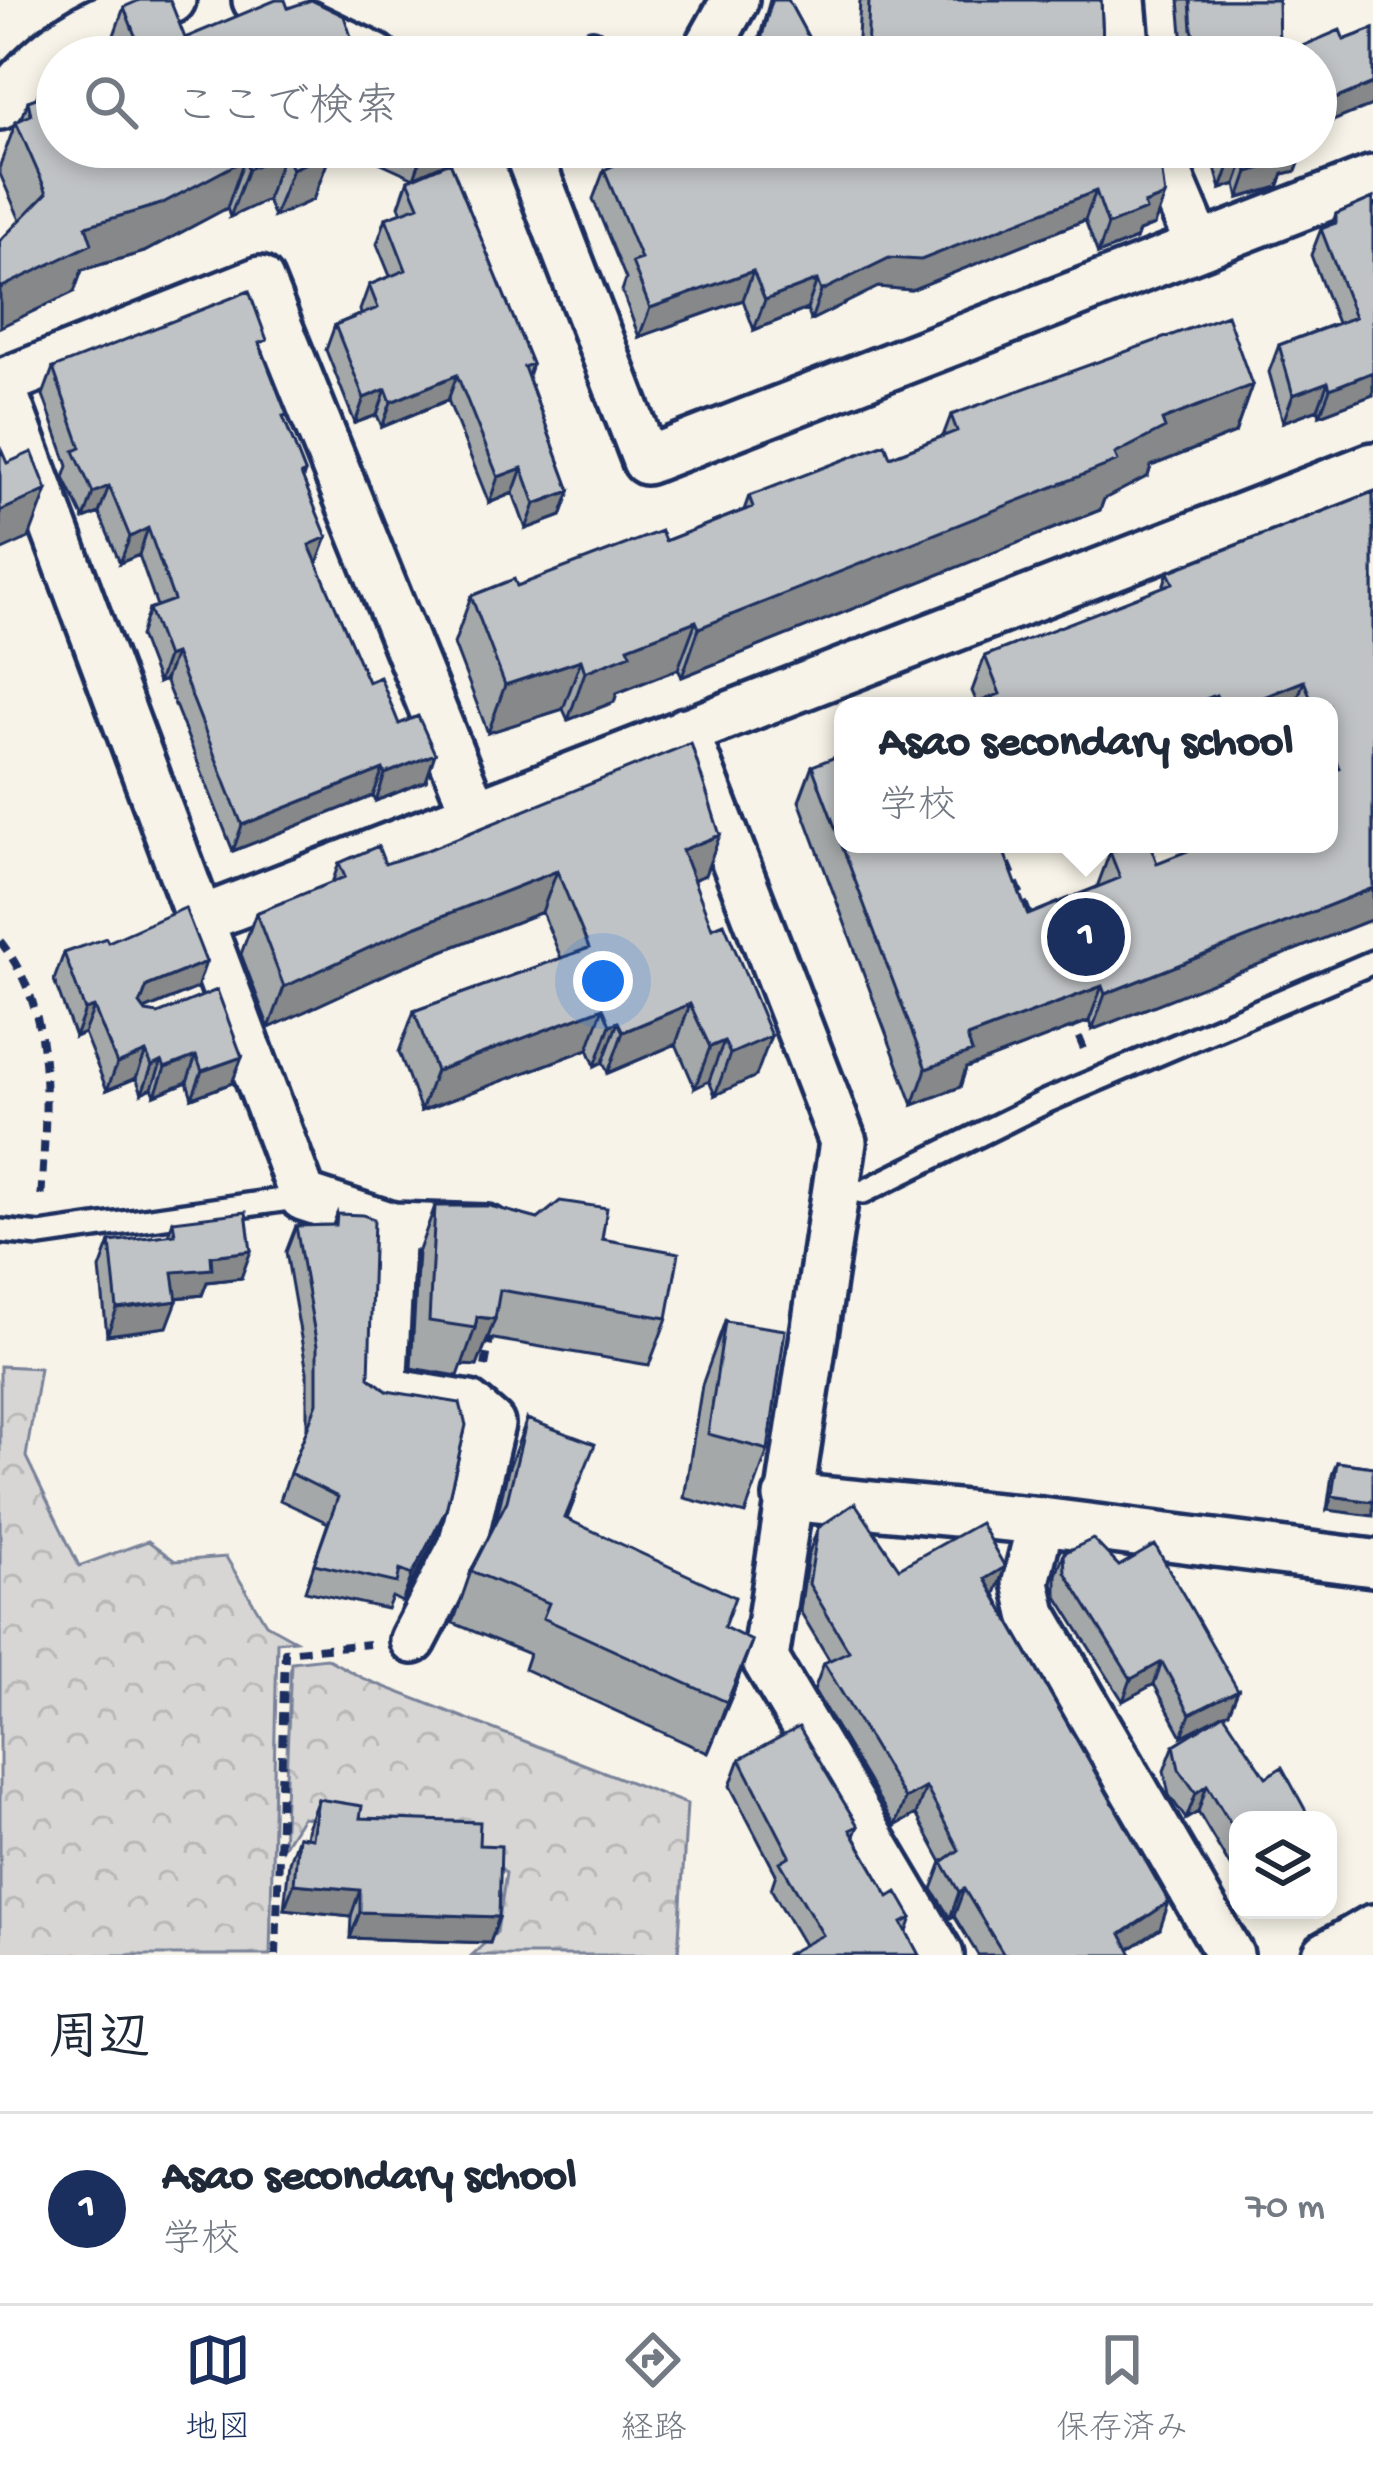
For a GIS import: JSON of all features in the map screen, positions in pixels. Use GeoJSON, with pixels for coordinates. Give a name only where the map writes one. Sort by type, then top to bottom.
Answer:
{"type":"FeatureCollection","features":[{"type":"Feature","properties":{"kind":"street"},"geometry":{"type":"LineString","coordinates":[[71,36],[138,4],[172,0]]}},
{"type":"Feature","properties":{"kind":"street"},"geometry":{"type":"LineString","coordinates":[[256,0],[331,36]]}},
{"type":"Feature","properties":{"kind":"street"},"geometry":{"type":"LineString","coordinates":[[715,36],[735,0]]}},
{"type":"Feature","properties":{"kind":"street"},"geometry":{"type":"LineString","coordinates":[[1122,0],[1125,36]]}},
{"type":"Feature","properties":{"kind":"street"},"geometry":{"type":"LineString","coordinates":[[9,77],[36,59]]}},
{"type":"Feature","properties":{"kind":"street"},"geometry":{"type":"LineString","coordinates":[[534,168],[646,461],[1373,179]]}},
{"type":"Feature","properties":{"kind":"street"},"geometry":{"type":"LineString","coordinates":[[1166,168],[1199,246]]}},
{"type":"Feature","properties":{"kind":"street"},"geometry":{"type":"LineString","coordinates":[[474,812],[260,280],[0,382],[202,919],[215,997],[303,1197],[392,1226],[477,1226],[518,1240]]}},
{"type":"Feature","properties":{"kind":"street"},"geometry":{"type":"LineString","coordinates":[[202,919],[1373,466]]}},
{"type":"Feature","properties":{"kind":"street"},"geometry":{"type":"LineString","coordinates":[[685,731],[843,1142],[764,1659],[940,1955]]}},
{"type":"Feature","properties":{"kind":"street"},"geometry":{"type":"LineString","coordinates":[[392,1226],[383,1391],[469,1406],[491,1424],[461,1546],[413,1640]]}},
{"type":"Feature","properties":{"kind":"street"},"geometry":{"type":"LineString","coordinates":[[787,1497],[1041,1521],[1373,1563]]}},
{"type":"Feature","properties":{"kind":"street"},"geometry":{"type":"LineString","coordinates":[[1041,1521],[1026,1582],[1033,1614],[1230,1955]]}},
{"type":"Feature","properties":{"kind":"street"},"geometry":{"type":"LineString","coordinates":[[1326,1955],[1373,1928]]}},
{"type":"Feature","properties":{"kind":"lane"},"geometry":{"type":"LineString","coordinates":[[839,1187],[862,1192],[1096,1080],[1373,962]]}},
{"type":"Feature","properties":{"kind":"lane"},"geometry":{"type":"LineString","coordinates":[[0,1231],[40,1235],[303,1197]]}},
{"type":"Feature","properties":{"kind":"path"},"geometry":{"type":"LineString","coordinates":[[1004,853],[1035,930]]}},
{"type":"Feature","properties":{"kind":"path"},"geometry":{"type":"LineString","coordinates":[[0,941],[40,1018],[47,1082],[40,1235]]}},
{"type":"Feature","properties":{"kind":"path"},"geometry":{"type":"LineString","coordinates":[[1070,1016],[1096,1080]]}},
{"type":"Feature","properties":{"kind":"path"},"geometry":{"type":"LineString","coordinates":[[469,1406],[481,1385],[492,1327]]}},
{"type":"Feature","properties":{"kind":"path"},"geometry":{"type":"LineString","coordinates":[[276,1955],[285,1652],[413,1640]]}},
{"type":"Feature","properties":{"kind":"green space"},"geometry":{"type":"Polygon","coordinates":[[[0,1366],[40,1368],[26,1457],[79,1566],[148,1541],[175,1561],[226,1557],[266,1624],[295,1640],[277,1642],[270,1955],[0,1955],[0,1366]]]}},
{"type":"Feature","properties":{"kind":"green space"},"geometry":{"type":"Polygon","coordinates":[[[326,1658],[364,1679],[687,1804],[678,1955],[472,1955],[497,1932],[506,1873],[470,1837],[302,1817],[283,1847],[291,1662],[326,1658]]]}},
{"type":"Feature","properties":{"kind":"building"},"geometry":{"type":"Polygon","coordinates":[[[140,0],[170,0],[184,36],[135,36],[124,7],[140,0]]]}},
{"type":"Feature","properties":{"kind":"building"},"geometry":{"type":"Polygon","coordinates":[[[276,0],[285,0],[288,8],[311,0],[344,16],[351,36],[190,36],[276,0]]]}},
{"type":"Feature","properties":{"kind":"building"},"geometry":{"type":"Polygon","coordinates":[[[772,0],[788,0],[808,36],[762,36],[772,0]]]}},
{"type":"Feature","properties":{"kind":"building"},"geometry":{"type":"Polygon","coordinates":[[[869,0],[1101,0],[1103,36],[868,36],[869,0]]]}},
{"type":"Feature","properties":{"kind":"building"},"geometry":{"type":"Polygon","coordinates":[[[1190,0],[1278,0],[1279,36],[1194,36],[1190,0]]]}},
{"type":"Feature","properties":{"kind":"building"},"geometry":{"type":"Polygon","coordinates":[[[1373,29],[1373,83],[1337,98],[1337,36],[1326,36],[1340,30],[1344,40],[1373,29]]]}},
{"type":"Feature","properties":{"kind":"building"},"geometry":{"type":"Polygon","coordinates":[[[36,98],[36,168],[16,122],[31,115],[28,101],[36,98]]]}},
{"type":"Feature","properties":{"kind":"building"},"geometry":{"type":"Polygon","coordinates":[[[36,168],[229,168],[161,204],[86,226],[92,244],[0,288],[0,241],[47,193],[36,168]]]}},
{"type":"Feature","properties":{"kind":"building"},"geometry":{"type":"Polygon","coordinates":[[[436,168],[452,168],[532,364],[524,367],[570,491],[535,504],[522,468],[498,477],[457,375],[391,402],[386,389],[364,398],[335,325],[378,308],[369,285],[406,270],[386,218],[419,206],[408,180],[436,168]]]}},
{"type":"Feature","properties":{"kind":"building"},"geometry":{"type":"Polygon","coordinates":[[[1160,168],[1165,196],[1144,204],[1146,210],[1108,225],[1096,191],[921,260],[889,258],[821,291],[817,280],[765,300],[753,271],[650,308],[632,262],[641,259],[604,170],[1160,168]]]}},
{"type":"Feature","properties":{"kind":"building"},"geometry":{"type":"Polygon","coordinates":[[[1373,198],[1373,372],[1330,389],[1328,382],[1293,395],[1279,345],[1355,317],[1321,229],[1336,223],[1336,214],[1373,198]]]}},
{"type":"Feature","properties":{"kind":"building"},"geometry":{"type":"Polygon","coordinates":[[[249,291],[267,340],[259,343],[287,415],[283,416],[305,472],[301,474],[327,537],[309,545],[368,682],[380,677],[399,724],[418,716],[435,754],[385,774],[383,769],[242,825],[175,654],[167,657],[149,609],[174,600],[148,528],[130,537],[109,486],[93,493],[74,451],[81,448],[53,368],[249,291]]]}},
{"type":"Feature","properties":{"kind":"building"},"geometry":{"type":"Polygon","coordinates":[[[1227,315],[1252,385],[1162,420],[1165,428],[1115,454],[1118,461],[699,628],[696,621],[628,647],[631,654],[585,672],[581,660],[505,685],[471,596],[514,579],[517,586],[661,531],[665,541],[753,507],[749,496],[885,444],[890,457],[957,431],[951,415],[1227,315]]]}},
{"type":"Feature","properties":{"kind":"building"},"geometry":{"type":"Polygon","coordinates":[[[0,447],[7,463],[32,452],[47,490],[0,511],[0,447]]]}},
{"type":"Feature","properties":{"kind":"building"},"geometry":{"type":"Polygon","coordinates":[[[1373,492],[1373,888],[1105,994],[1102,986],[967,1037],[972,1052],[926,1069],[845,853],[1004,853],[1028,915],[1120,878],[1110,853],[1153,853],[1157,863],[1182,853],[1338,853],[1338,697],[1310,697],[1304,681],[1264,697],[992,697],[1000,694],[985,656],[1173,583],[1168,572],[1373,492]]]}},
{"type":"Feature","properties":{"kind":"building"},"geometry":{"type":"Polygon","coordinates":[[[691,743],[720,835],[682,850],[712,928],[724,923],[771,1036],[730,1054],[724,1041],[710,1047],[690,1004],[623,1032],[618,1022],[610,1025],[603,1008],[436,1071],[414,1011],[589,948],[557,871],[412,928],[284,987],[256,913],[345,877],[339,863],[378,846],[385,864],[425,851],[691,743]]]}},
{"type":"Feature","properties":{"kind":"building"},"geometry":{"type":"Polygon","coordinates":[[[834,757],[834,824],[812,766],[834,757]]]}},
{"type":"Feature","properties":{"kind":"building"},"geometry":{"type":"Polygon","coordinates":[[[185,908],[206,962],[147,986],[140,1004],[146,1012],[158,1014],[217,990],[242,1057],[202,1071],[196,1056],[165,1068],[162,1061],[152,1066],[146,1052],[117,1064],[94,1007],[85,1010],[64,953],[106,938],[108,942],[185,908]]]}},
{"type":"Feature","properties":{"kind":"building"},"geometry":{"type":"Polygon","coordinates":[[[560,1201],[607,1208],[602,1239],[679,1253],[667,1318],[500,1290],[495,1319],[477,1317],[475,1328],[429,1321],[435,1206],[490,1206],[538,1219],[560,1201]]]}},
{"type":"Feature","properties":{"kind":"building"},"geometry":{"type":"Polygon","coordinates":[[[246,1212],[251,1251],[211,1256],[212,1269],[173,1272],[177,1301],[117,1309],[110,1242],[175,1234],[173,1221],[246,1212]]]}},
{"type":"Feature","properties":{"kind":"building"},"geometry":{"type":"Polygon","coordinates":[[[337,1214],[374,1219],[369,1377],[387,1391],[460,1403],[466,1425],[446,1510],[412,1575],[400,1570],[397,1583],[314,1564],[338,1497],[290,1473],[317,1403],[317,1346],[296,1226],[336,1225],[337,1214]]]}},
{"type":"Feature","properties":{"kind":"building"},"geometry":{"type":"Polygon","coordinates":[[[725,1321],[785,1330],[768,1450],[708,1434],[725,1321]]]}},
{"type":"Feature","properties":{"kind":"building"},"geometry":{"type":"Polygon","coordinates":[[[527,1419],[595,1444],[565,1518],[735,1597],[724,1627],[752,1641],[727,1702],[543,1618],[549,1603],[471,1571],[507,1501],[527,1419]]]}},
{"type":"Feature","properties":{"kind":"building"},"geometry":{"type":"Polygon","coordinates":[[[1337,1462],[1373,1467],[1373,1502],[1332,1496],[1337,1462]]]}},
{"type":"Feature","properties":{"kind":"building"},"geometry":{"type":"Polygon","coordinates":[[[855,1503],[899,1568],[980,1523],[1005,1567],[985,1579],[1169,1902],[1121,1934],[1132,1955],[1004,1955],[964,1889],[959,1892],[942,1862],[959,1850],[926,1787],[905,1799],[824,1663],[849,1651],[809,1584],[818,1528],[855,1503]]]}},
{"type":"Feature","properties":{"kind":"building"},"geometry":{"type":"Polygon","coordinates":[[[1093,1539],[1119,1566],[1155,1545],[1238,1690],[1190,1714],[1162,1662],[1131,1679],[1065,1572],[1064,1553],[1093,1539]]]}},
{"type":"Feature","properties":{"kind":"building"},"geometry":{"type":"Polygon","coordinates":[[[1224,1714],[1266,1777],[1282,1767],[1306,1811],[1229,1811],[1229,1821],[1207,1785],[1196,1793],[1179,1769],[1174,1745],[1224,1714]]]}},
{"type":"Feature","properties":{"kind":"building"},"geometry":{"type":"Polygon","coordinates":[[[799,1727],[858,1826],[850,1830],[889,1897],[897,1892],[912,1918],[902,1923],[919,1955],[785,1955],[823,1935],[780,1862],[790,1856],[740,1759],[799,1727]]]}},
{"type":"Feature","properties":{"kind":"building"},"geometry":{"type":"Polygon","coordinates":[[[318,1799],[362,1806],[360,1818],[480,1822],[479,1845],[501,1846],[499,1917],[360,1912],[360,1890],[294,1884],[298,1836],[312,1838],[318,1799]]]}},
{"type":"Feature","properties":{"kind":"place","name":"Asao secondary school"},"geometry":{"type":"Point","coordinates":[1086,937]}}]}
